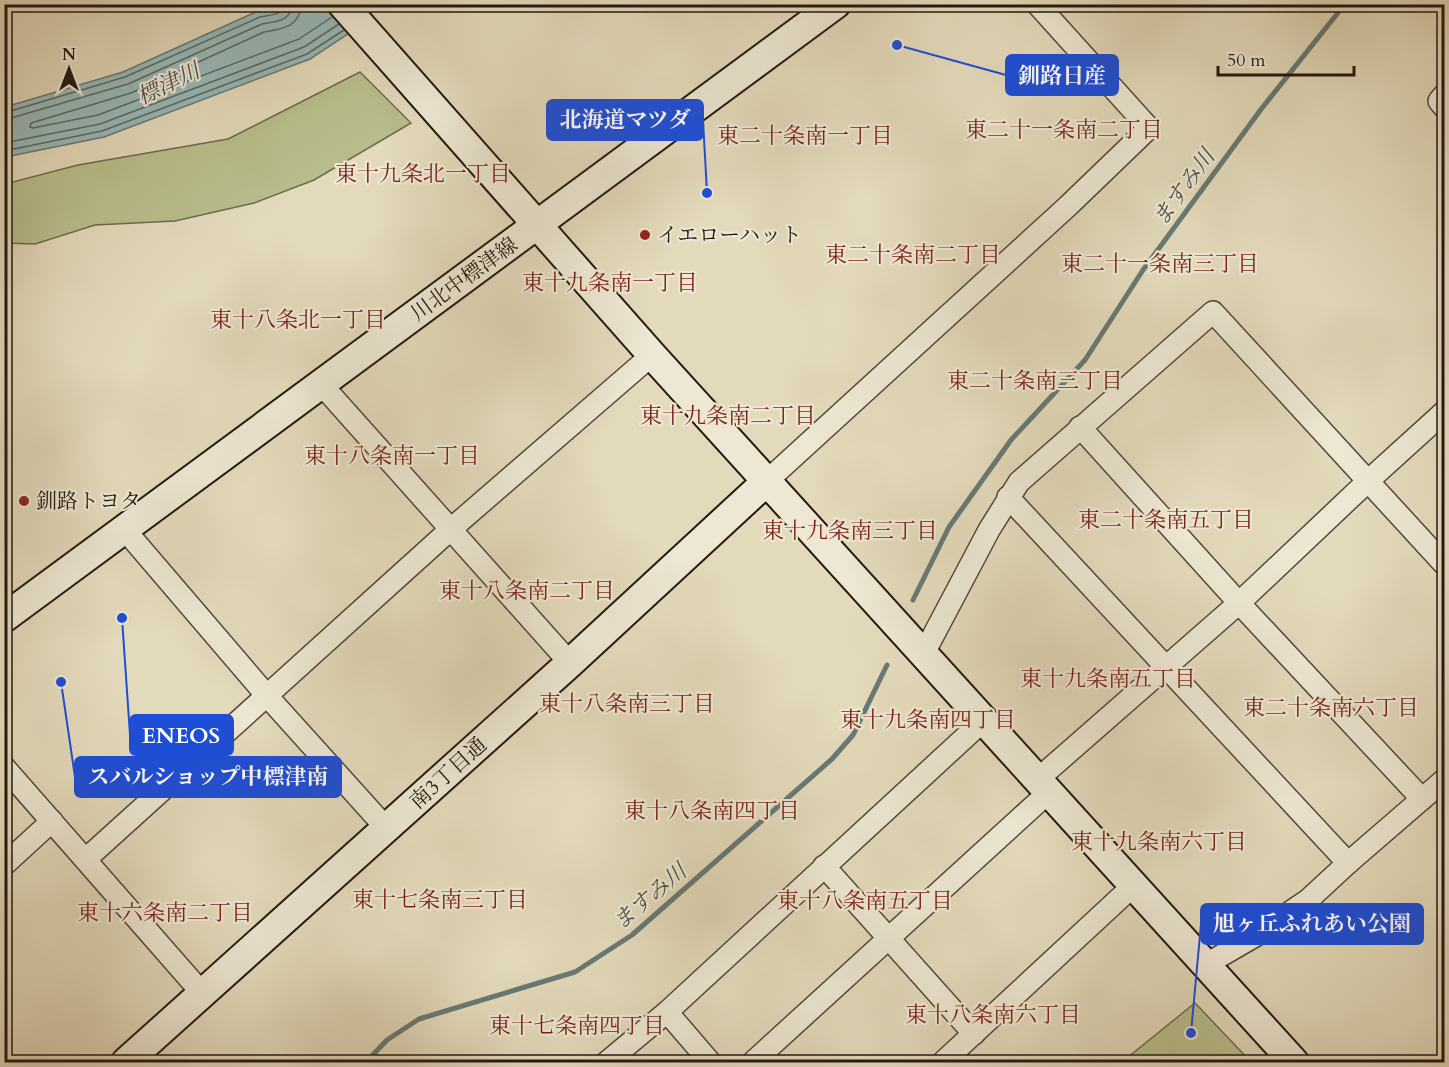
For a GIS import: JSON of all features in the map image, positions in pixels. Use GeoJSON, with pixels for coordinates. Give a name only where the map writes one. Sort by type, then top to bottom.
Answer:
{"type":"FeatureCollection","features":[{"type":"Feature","properties":{"kind":"street"},"geometry":{"type":"LineString","coordinates":[[342,4],[652,355],[1294,1062]]}},
{"type":"Feature","properties":{"kind":"street","name":"川北中標津線"},"geometry":{"type":"LineString","coordinates":[[4,618],[836,4]]}},
{"type":"Feature","properties":{"kind":"street"},"geometry":{"type":"LineString","coordinates":[[767,481],[1149,128],[1037,4]]}},
{"type":"Feature","properties":{"kind":"street"},"geometry":{"type":"LineString","coordinates":[[1444,95],[1439,101],[1444,107]]}},
{"type":"Feature","properties":{"kind":"street"},"geometry":{"type":"LineString","coordinates":[[924,653],[1008,497],[1019,482],[1213,312],[1444,564]]}},
{"type":"Feature","properties":{"kind":"street"},"geometry":{"type":"LineString","coordinates":[[86,860],[451,530],[652,355]]}},
{"type":"Feature","properties":{"kind":"street"},"geometry":{"type":"LineString","coordinates":[[321,384],[570,663]]}},
{"type":"Feature","properties":{"kind":"street"},"geometry":{"type":"LineString","coordinates":[[753,1062],[888,937],[1165,668],[1239,603],[1444,412]]}},
{"type":"Feature","properties":{"kind":"street"},"geometry":{"type":"LineString","coordinates":[[1080,427],[1239,603],[1422,799]]}},
{"type":"Feature","properties":{"kind":"street","name":"南3丁目通"},"geometry":{"type":"LineString","coordinates":[[126,1062],[387,829],[767,481]]}},
{"type":"Feature","properties":{"kind":"street"},"geometry":{"type":"LineString","coordinates":[[1008,497],[1348,863]]}},
{"type":"Feature","properties":{"kind":"street"},"geometry":{"type":"LineString","coordinates":[[125,530],[268,697],[387,829]]}},
{"type":"Feature","properties":{"kind":"street"},"geometry":{"type":"LineString","coordinates":[[607,1062],[667,1012],[984,720]]}},
{"type":"Feature","properties":{"kind":"street"},"geometry":{"type":"LineString","coordinates":[[4,767],[202,993]]}},
{"type":"Feature","properties":{"kind":"street"},"geometry":{"type":"LineString","coordinates":[[1205,965],[1255,936],[1308,900],[1444,780]]}},
{"type":"Feature","properties":{"kind":"street"},"geometry":{"type":"LineString","coordinates":[[4,865],[52,821]]}},
{"type":"Feature","properties":{"kind":"street"},"geometry":{"type":"LineString","coordinates":[[824,866],[974,1034]]}},
{"type":"Feature","properties":{"kind":"street"},"geometry":{"type":"LineString","coordinates":[[943,1062],[1134,885]]}},
{"type":"Feature","properties":{"kind":"street"},"geometry":{"type":"LineString","coordinates":[[667,1012],[710,1062]]}},
{"type":"Feature","properties":{"kind":"green space"},"geometry":{"type":"Polygon","coordinates":[[[360,72],[411,123],[314,180],[254,203],[175,221],[95,225],[35,244],[5,243],[5,184],[78,165],[228,139],[360,72]]]}},
{"type":"Feature","properties":{"kind":"green space"},"geometry":{"type":"Polygon","coordinates":[[[1195,1003],[1251,1062],[1122,1062],[1195,1003]]]}},
{"type":"Feature","properties":{"kind":"water","name":"標津川"},"geometry":{"type":"Polygon","coordinates":[[[296,5],[366,5],[348,34],[310,59],[104,137],[5,157],[5,107],[123,72],[258,11],[296,5]]]}},
{"type":"Feature","properties":{"kind":"waterway","name":"ますみ川"},"geometry":{"type":"LineString","coordinates":[[913,600],[949,527],[1011,440],[1085,360],[1143,270],[1262,108],[1345,4]]}},
{"type":"Feature","properties":{"kind":"waterway","name":"ますみ川"},"geometry":{"type":"LineString","coordinates":[[366,1062],[387,1040],[419,1019],[575,972],[632,935],[832,759],[853,735],[887,665]]}},
{"type":"Feature","properties":{"kind":"place","name":"釧路日産"},"geometry":{"type":"Point","coordinates":[897,45]}},
{"type":"Feature","properties":{"kind":"place","name":"北海道マツダ"},"geometry":{"type":"Point","coordinates":[707,193]}},
{"type":"Feature","properties":{"kind":"place","name":"イエローハット"},"geometry":{"type":"Point","coordinates":[645,235]}},
{"type":"Feature","properties":{"kind":"place","name":"釧路トヨタ"},"geometry":{"type":"Point","coordinates":[24,501]}},
{"type":"Feature","properties":{"kind":"place","name":"ENEOS"},"geometry":{"type":"Point","coordinates":[122,618]}},
{"type":"Feature","properties":{"kind":"place","name":"スバルショップ中標津南"},"geometry":{"type":"Point","coordinates":[61,682]}},
{"type":"Feature","properties":{"kind":"place","name":"旭ヶ丘ふれあい公園"},"geometry":{"type":"Point","coordinates":[1191,1033]}},
{"type":"Feature","properties":{"kind":"district","name":"東二十一条南二丁目"},"geometry":{"type":"Point","coordinates":[1064,129]}},
{"type":"Feature","properties":{"kind":"district","name":"東二十条南一丁目"},"geometry":{"type":"Point","coordinates":[805,135]}},
{"type":"Feature","properties":{"kind":"district","name":"東十九条北一丁目"},"geometry":{"type":"Point","coordinates":[423,173]}},
{"type":"Feature","properties":{"kind":"district","name":"東二十条南二丁目"},"geometry":{"type":"Point","coordinates":[913,254]}},
{"type":"Feature","properties":{"kind":"district","name":"東二十一条南三丁目"},"geometry":{"type":"Point","coordinates":[1160,263]}},
{"type":"Feature","properties":{"kind":"district","name":"東十九条南一丁目"},"geometry":{"type":"Point","coordinates":[610,282]}},
{"type":"Feature","properties":{"kind":"district","name":"東十八条北一丁目"},"geometry":{"type":"Point","coordinates":[298,319]}},
{"type":"Feature","properties":{"kind":"district","name":"東二十条南三丁目"},"geometry":{"type":"Point","coordinates":[1035,380]}},
{"type":"Feature","properties":{"kind":"district","name":"東十九条南二丁目"},"geometry":{"type":"Point","coordinates":[728,415]}},
{"type":"Feature","properties":{"kind":"district","name":"東十八条南一丁目"},"geometry":{"type":"Point","coordinates":[392,455]}},
{"type":"Feature","properties":{"kind":"district","name":"東二十条南五丁目"},"geometry":{"type":"Point","coordinates":[1166,519]}},
{"type":"Feature","properties":{"kind":"district","name":"東十九条南三丁目"},"geometry":{"type":"Point","coordinates":[850,530]}},
{"type":"Feature","properties":{"kind":"district","name":"東十八条南二丁目"},"geometry":{"type":"Point","coordinates":[527,590]}},
{"type":"Feature","properties":{"kind":"district","name":"東十九条南五丁目"},"geometry":{"type":"Point","coordinates":[1108,678]}},
{"type":"Feature","properties":{"kind":"district","name":"東十八条南三丁目"},"geometry":{"type":"Point","coordinates":[627,703]}},
{"type":"Feature","properties":{"kind":"district","name":"東二十条南六丁目"},"geometry":{"type":"Point","coordinates":[1331,707]}},
{"type":"Feature","properties":{"kind":"district","name":"東十九条南四丁目"},"geometry":{"type":"Point","coordinates":[928,719]}},
{"type":"Feature","properties":{"kind":"district","name":"東十八条南四丁目"},"geometry":{"type":"Point","coordinates":[712,810]}},
{"type":"Feature","properties":{"kind":"district","name":"東十九条南六丁目"},"geometry":{"type":"Point","coordinates":[1159,841]}},
{"type":"Feature","properties":{"kind":"district","name":"東十七条南三丁目"},"geometry":{"type":"Point","coordinates":[440,899]}},
{"type":"Feature","properties":{"kind":"district","name":"東十八条南五丁目"},"geometry":{"type":"Point","coordinates":[865,900]}},
{"type":"Feature","properties":{"kind":"district","name":"東十六条南二丁目"},"geometry":{"type":"Point","coordinates":[165,912]}},
{"type":"Feature","properties":{"kind":"district","name":"東十八条南六丁目"},"geometry":{"type":"Point","coordinates":[993,1014]}},
{"type":"Feature","properties":{"kind":"district","name":"東十七条南四丁目"},"geometry":{"type":"Point","coordinates":[577,1025]}}]}
